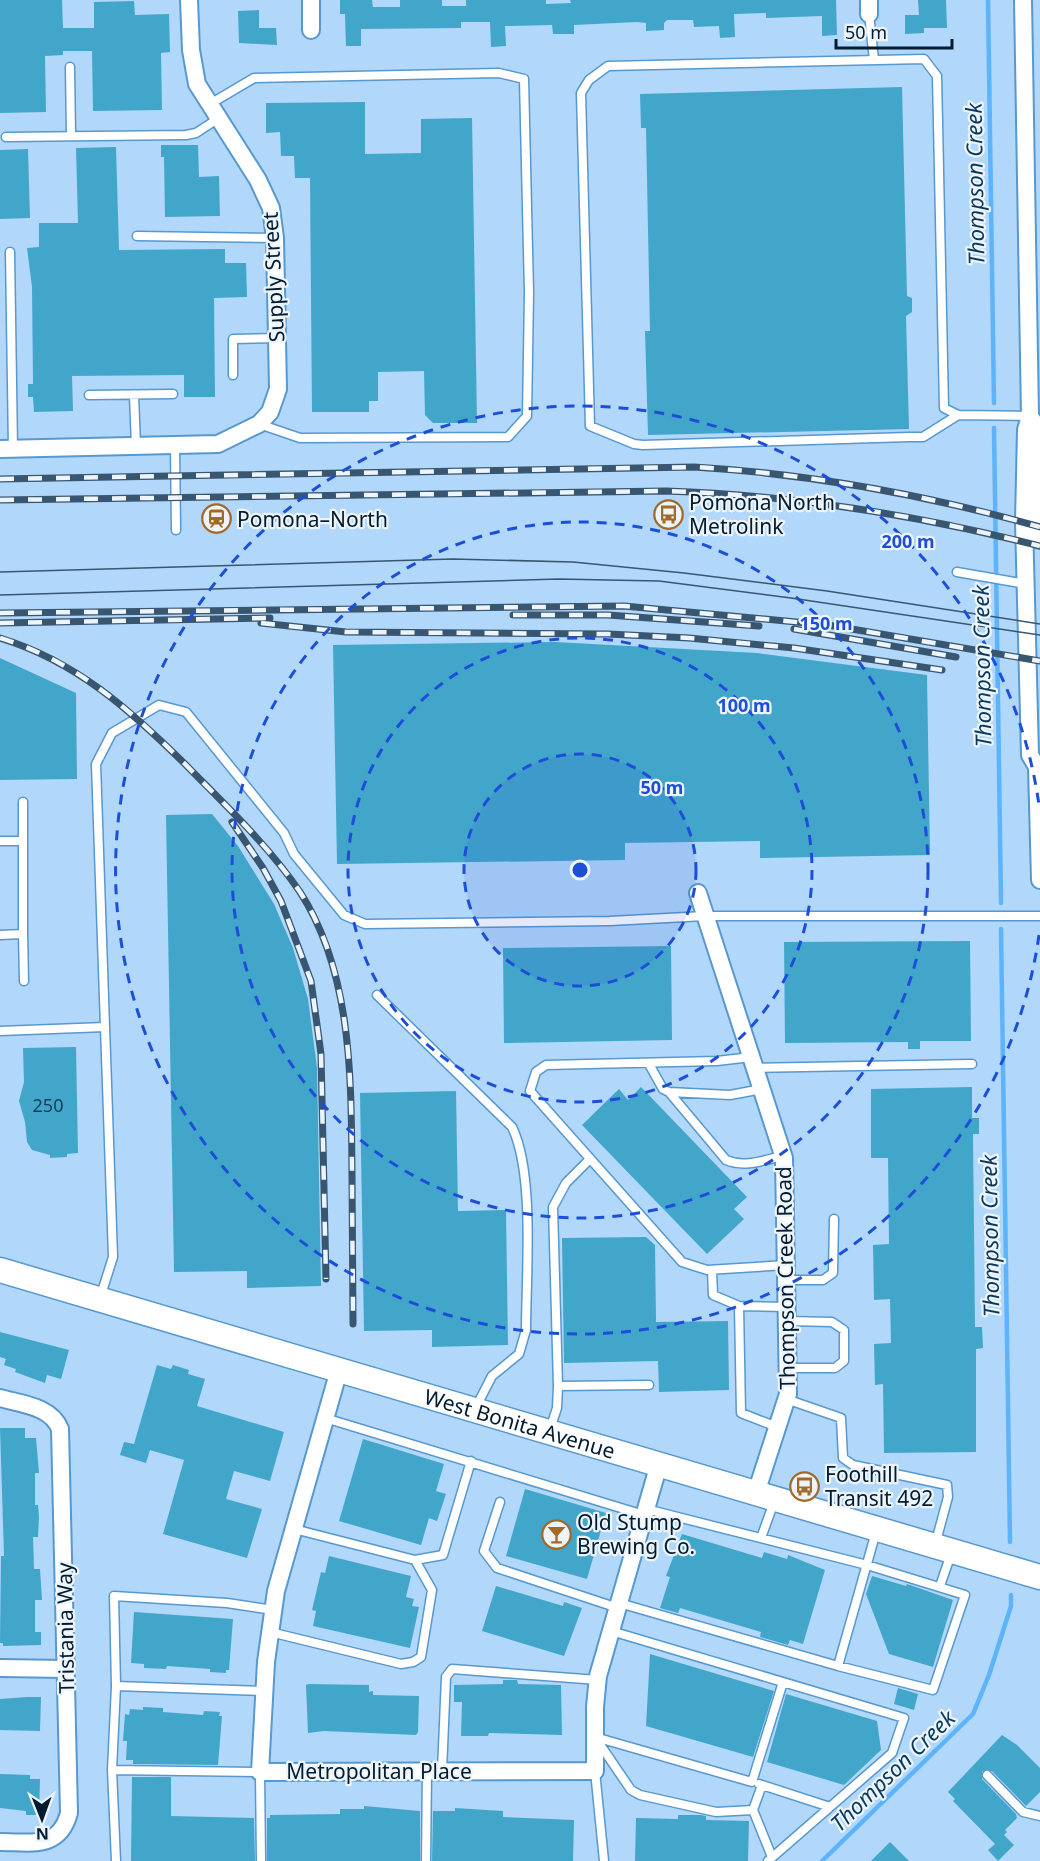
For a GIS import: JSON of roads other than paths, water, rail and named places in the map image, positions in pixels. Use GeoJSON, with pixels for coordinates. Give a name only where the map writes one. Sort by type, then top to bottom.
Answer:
{"type":"FeatureCollection","features":[{"type":"Feature","properties":{"kind":"main road","name":"West Bonita Avenue"},"geometry":{"type":"LineString","coordinates":[[0,1270],[1040,1577]]}},
{"type":"Feature","properties":{"kind":"street","name":"Supply Street"},"geometry":{"type":"LineString","coordinates":[[189,0],[193,68],[197,84],[266,194],[275,238],[278,389],[270,412],[259,424]]}},
{"type":"Feature","properties":{"kind":"street"},"geometry":{"type":"LineString","coordinates":[[311,0],[311,30]]}},
{"type":"Feature","properties":{"kind":"street"},"geometry":{"type":"LineString","coordinates":[[1023,0],[1034,277],[1030,416],[1026,430],[1021,583],[1030,754],[1038,764],[1040,880]]}},
{"type":"Feature","properties":{"kind":"street"},"geometry":{"type":"LineString","coordinates":[[1030,416],[1039,431],[1040,540]]}},
{"type":"Feature","properties":{"kind":"street"},"geometry":{"type":"LineString","coordinates":[[6,449],[218,444],[259,424]]}},
{"type":"Feature","properties":{"kind":"street","name":"Thompson Creek Road"},"geometry":{"type":"LineString","coordinates":[[698,892],[783,1156],[788,1368],[786,1399],[777,1427],[766,1496]]}},
{"type":"Feature","properties":{"kind":"street","name":"Metropolitan Place"},"geometry":{"type":"LineString","coordinates":[[339,1370],[273,1610],[264,1691],[260,1772],[596,1771]]}},
{"type":"Feature","properties":{"kind":"street","name":"Tristania Way"},"geometry":{"type":"LineString","coordinates":[[0,1398],[39,1409],[57,1420],[61,1439],[69,1813],[60,1834],[39,1843],[0,1842]]}},
{"type":"Feature","properties":{"kind":"street"},"geometry":{"type":"LineString","coordinates":[[596,1771],[598,1680],[658,1464]]}},
{"type":"Feature","properties":{"kind":"street"},"geometry":{"type":"LineString","coordinates":[[0,1668],[66,1669]]}},
{"type":"Feature","properties":{"kind":"lane"},"geometry":{"type":"LineString","coordinates":[[869,7],[874,60]]}},
{"type":"Feature","properties":{"kind":"lane"},"geometry":{"type":"LineString","coordinates":[[958,415],[923,437],[643,445],[634,444],[590,426],[581,93],[589,80],[609,66],[924,59],[937,76],[944,408],[958,415],[1030,416]]}},
{"type":"Feature","properties":{"kind":"lane"},"geometry":{"type":"LineString","coordinates":[[70,67],[71,136]]}},
{"type":"Feature","properties":{"kind":"lane"},"geometry":{"type":"LineString","coordinates":[[210,104],[254,78],[500,73],[524,79],[529,293],[527,416],[508,437],[300,438],[259,424]]}},
{"type":"Feature","properties":{"kind":"lane"},"geometry":{"type":"LineString","coordinates":[[6,137],[186,135],[196,133],[219,118]]}},
{"type":"Feature","properties":{"kind":"lane"},"geometry":{"type":"LineString","coordinates":[[137,236],[275,238]]}},
{"type":"Feature","properties":{"kind":"lane"},"geometry":{"type":"LineString","coordinates":[[6,449],[10,252]]}},
{"type":"Feature","properties":{"kind":"lane"},"geometry":{"type":"LineString","coordinates":[[233,375],[233,339],[277,338]]}},
{"type":"Feature","properties":{"kind":"lane"},"geometry":{"type":"LineString","coordinates":[[89,396],[173,394]]}},
{"type":"Feature","properties":{"kind":"lane"},"geometry":{"type":"LineString","coordinates":[[134,395],[136,446]]}},
{"type":"Feature","properties":{"kind":"lane"},"geometry":{"type":"LineString","coordinates":[[175,446],[176,530]]}},
{"type":"Feature","properties":{"kind":"lane"},"geometry":{"type":"LineString","coordinates":[[957,572],[1021,583]]}},
{"type":"Feature","properties":{"kind":"lane"},"geometry":{"type":"LineString","coordinates":[[99,1299],[113,1257],[96,764],[112,733],[159,705],[186,712],[284,833],[294,854],[344,915],[365,924],[610,921],[705,916],[1040,916]]}},
{"type":"Feature","properties":{"kind":"lane"},"geometry":{"type":"LineString","coordinates":[[23,802],[24,981]]}},
{"type":"Feature","properties":{"kind":"lane"},"geometry":{"type":"LineString","coordinates":[[0,841],[23,841]]}},
{"type":"Feature","properties":{"kind":"lane"},"geometry":{"type":"LineString","coordinates":[[0,934],[23,934]]}},
{"type":"Feature","properties":{"kind":"lane"},"geometry":{"type":"LineString","coordinates":[[377,995],[512,1127],[519,1141],[525,1182],[526,1330],[519,1353],[492,1376],[474,1410]]}},
{"type":"Feature","properties":{"kind":"lane"},"geometry":{"type":"LineString","coordinates":[[0,1031],[105,1027]]}},
{"type":"Feature","properties":{"kind":"lane"},"geometry":{"type":"LineString","coordinates":[[649,1064],[663,1089],[669,1092],[726,1160],[736,1164],[750,1164],[783,1156]]}},
{"type":"Feature","properties":{"kind":"lane"},"geometry":{"type":"LineString","coordinates":[[834,1219],[833,1273],[823,1280],[786,1272],[696,1268],[682,1262],[530,1091],[536,1072],[546,1065],[972,1064]]}},
{"type":"Feature","properties":{"kind":"lane"},"geometry":{"type":"LineString","coordinates":[[669,1092],[730,1095],[762,1089]]}},
{"type":"Feature","properties":{"kind":"lane"},"geometry":{"type":"LineString","coordinates":[[549,1432],[557,1408],[558,1386],[553,1207],[566,1183],[589,1160]]}},
{"type":"Feature","properties":{"kind":"lane"},"geometry":{"type":"LineString","coordinates":[[712,1270],[713,1295],[740,1306],[832,1322],[844,1330],[844,1361],[835,1368],[788,1368]]}},
{"type":"Feature","properties":{"kind":"lane"},"geometry":{"type":"LineString","coordinates":[[740,1306],[741,1413],[777,1427]]}},
{"type":"Feature","properties":{"kind":"lane"},"geometry":{"type":"LineString","coordinates":[[558,1386],[649,1385]]}},
{"type":"Feature","properties":{"kind":"lane"},"geometry":{"type":"LineString","coordinates":[[786,1399],[841,1418],[843,1458],[853,1466],[946,1485],[948,1497],[940,1586]]}},
{"type":"Feature","properties":{"kind":"lane"},"geometry":{"type":"LineString","coordinates":[[325,1418],[645,1512],[867,1564],[965,1595],[933,1690],[618,1605],[497,1568],[484,1551],[500,1502]]}},
{"type":"Feature","properties":{"kind":"lane"},"geometry":{"type":"LineString","coordinates":[[294,1529],[415,1560],[443,1555],[471,1461]]}},
{"type":"Feature","properties":{"kind":"lane"},"geometry":{"type":"LineString","coordinates":[[761,1538],[766,1496]]}},
{"type":"Feature","properties":{"kind":"lane"},"geometry":{"type":"LineString","coordinates":[[838,1666],[877,1529]]}},
{"type":"Feature","properties":{"kind":"lane"},"geometry":{"type":"LineString","coordinates":[[270,1632],[401,1664],[413,1662],[421,1657],[432,1590],[415,1560]]}},
{"type":"Feature","properties":{"kind":"lane"},"geometry":{"type":"LineString","coordinates":[[116,1861],[112,1770],[116,1686],[114,1596],[227,1603],[273,1610]]}},
{"type":"Feature","properties":{"kind":"lane"},"geometry":{"type":"LineString","coordinates":[[611,1631],[903,1718],[892,1753],[770,1859],[753,1810],[762,1785]]}},
{"type":"Feature","properties":{"kind":"lane"},"geometry":{"type":"LineString","coordinates":[[426,1861],[446,1677],[452,1669],[598,1680]]}},
{"type":"Feature","properties":{"kind":"lane"},"geometry":{"type":"LineString","coordinates":[[752,1782],[783,1683]]}},
{"type":"Feature","properties":{"kind":"lane"},"geometry":{"type":"LineString","coordinates":[[116,1686],[264,1691]]}},
{"type":"Feature","properties":{"kind":"lane"},"geometry":{"type":"LineString","coordinates":[[595,1737],[830,1807]]}},
{"type":"Feature","properties":{"kind":"lane"},"geometry":{"type":"LineString","coordinates":[[595,1737],[631,1790],[640,1795],[716,1812],[753,1810]]}},
{"type":"Feature","properties":{"kind":"lane"},"geometry":{"type":"LineString","coordinates":[[112,1770],[260,1772],[261,1861]]}},
{"type":"Feature","properties":{"kind":"lane"},"geometry":{"type":"LineString","coordinates":[[596,1771],[604,1861]]}},
{"type":"Feature","properties":{"kind":"lane"},"geometry":{"type":"LineString","coordinates":[[987,1775],[1023,1812],[1040,1816]]}},
{"type":"Feature","properties":{"kind":"waterway","name":"Thompson Creek"},"geometry":{"type":"LineString","coordinates":[[988,0],[994,403]]}},
{"type":"Feature","properties":{"kind":"waterway","name":"Thompson Creek"},"geometry":{"type":"LineString","coordinates":[[994,428],[1001,903]]}},
{"type":"Feature","properties":{"kind":"waterway","name":"Thompson Creek"},"geometry":{"type":"LineString","coordinates":[[1001,929],[1010,1542]]}},
{"type":"Feature","properties":{"kind":"waterway","name":"Thompson Creek"},"geometry":{"type":"LineString","coordinates":[[822,1861],[973,1714],[989,1675],[1011,1606],[1011,1595]]}},
{"type":"Feature","properties":{"kind":"tram line"},"geometry":{"type":"LineString","coordinates":[[0,572],[453,559],[573,562],[827,591],[1040,624]]}},
{"type":"Feature","properties":{"kind":"tram line"},"geometry":{"type":"LineString","coordinates":[[0,595],[558,579],[659,581],[1040,635]]}},
{"type":"Feature","properties":{"kind":"railway"},"geometry":{"type":"LineString","coordinates":[[0,479],[694,467],[782,475],[869,488],[955,505],[1040,527]]}},
{"type":"Feature","properties":{"kind":"railway"},"geometry":{"type":"LineString","coordinates":[[0,500],[666,491],[713,493],[854,508],[948,525],[1040,546]]}},
{"type":"Feature","properties":{"kind":"railway"},"geometry":{"type":"LineString","coordinates":[[0,613],[624,606],[828,625],[1040,661]]}},
{"type":"Feature","properties":{"kind":"railway"},"geometry":{"type":"LineString","coordinates":[[513,615],[608,615],[759,626]]}},
{"type":"Feature","properties":{"kind":"railway"},"geometry":{"type":"LineString","coordinates":[[0,623],[270,618]]}},
{"type":"Feature","properties":{"kind":"railway"},"geometry":{"type":"LineString","coordinates":[[261,623],[346,632],[608,634],[689,638],[794,648],[942,670]]}},
{"type":"Feature","properties":{"kind":"railway"},"geometry":{"type":"LineString","coordinates":[[794,629],[956,657]]}},
{"type":"Feature","properties":{"kind":"railway"},"geometry":{"type":"LineString","coordinates":[[0,638],[28,648],[77,674],[100,689],[144,725],[231,810],[260,842],[300,892],[317,924],[330,958],[346,1029],[352,1139],[353,1324]]}},
{"type":"Feature","properties":{"kind":"railway"},"geometry":{"type":"LineString","coordinates":[[232,822],[263,868],[281,901],[311,981],[321,1054],[326,1279]]}},
{"type":"Feature","properties":{"kind":"place","name":"Pomona North Metrolink"},"geometry":{"type":"Point","coordinates":[668,514]}},
{"type":"Feature","properties":{"kind":"place","name":"Pomona–North"},"geometry":{"type":"Point","coordinates":[216,519]}},
{"type":"Feature","properties":{"kind":"place","name":"Foothill Transit 492"},"geometry":{"type":"Point","coordinates":[804,1486]}},
{"type":"Feature","properties":{"kind":"place","name":"Old Stump Brewing Co."},"geometry":{"type":"Point","coordinates":[556,1534]}}]}
